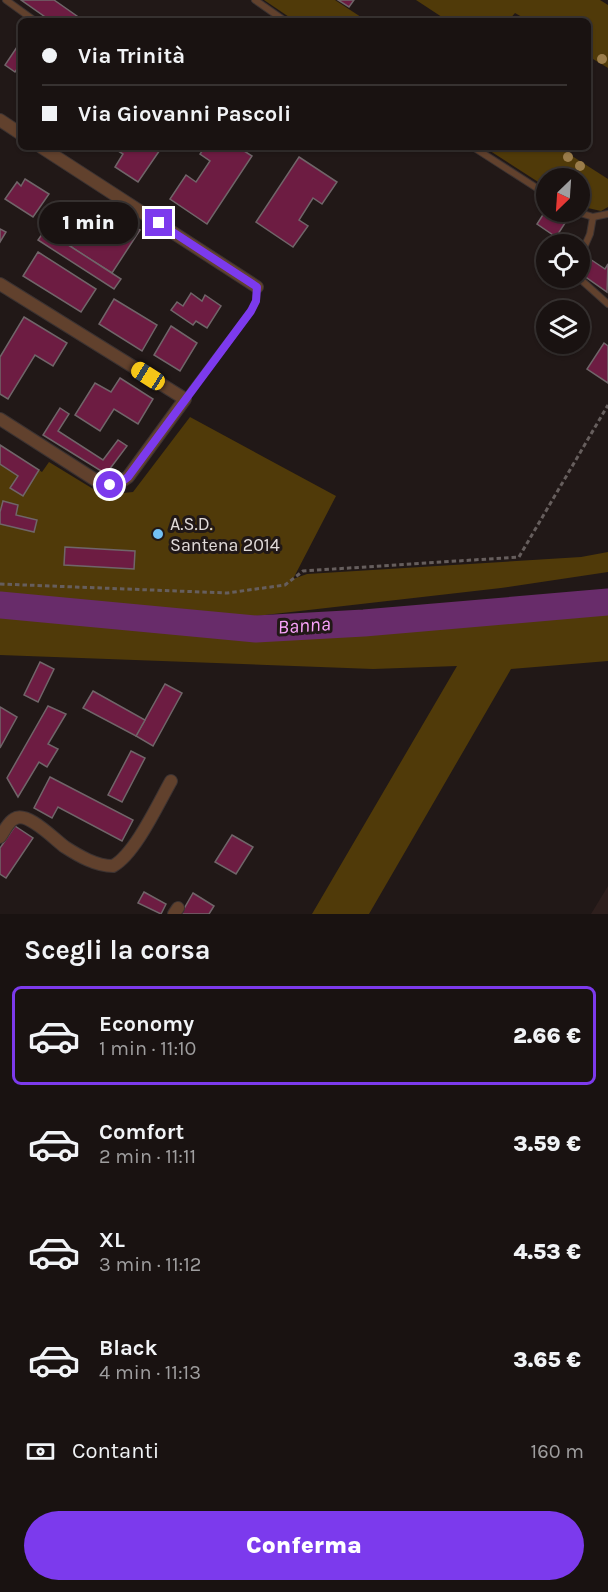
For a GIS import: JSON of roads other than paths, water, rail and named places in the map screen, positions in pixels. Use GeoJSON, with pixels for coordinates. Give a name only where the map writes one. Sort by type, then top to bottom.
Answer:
{"type":"FeatureCollection","features":[{"type":"Feature","properties":{"kind":"street"},"geometry":{"type":"LineString","coordinates":[[0,120],[18,132]]}},
{"type":"Feature","properties":{"kind":"street"},"geometry":{"type":"LineString","coordinates":[[46,150],[257,287]]}},
{"type":"Feature","properties":{"kind":"street"},"geometry":{"type":"LineString","coordinates":[[0,284],[185,399],[128,477],[120,483],[110,485],[97,481],[0,419]]}},
{"type":"Feature","properties":{"kind":"street"},"geometry":{"type":"LineString","coordinates":[[0,837],[13,819],[20,817],[28,819],[68,849],[94,862],[113,866],[124,858],[134,845],[171,781]]}},
{"type":"Feature","properties":{"kind":"lane"},"geometry":{"type":"LineString","coordinates":[[6,0],[31,18]]}},
{"type":"Feature","properties":{"kind":"lane"},"geometry":{"type":"LineString","coordinates":[[255,0],[281,18]]}},
{"type":"Feature","properties":{"kind":"lane"},"geometry":{"type":"LineString","coordinates":[[478,150],[536,188]]}},
{"type":"Feature","properties":{"kind":"lane"},"geometry":{"type":"LineString","coordinates":[[590,216],[608,214]]}},
{"type":"Feature","properties":{"kind":"lane"},"geometry":{"type":"LineString","coordinates":[[590,234],[593,217]]}},
{"type":"Feature","properties":{"kind":"lane"},"geometry":{"type":"LineString","coordinates":[[185,399],[251,311],[256,301],[257,287]]}},
{"type":"Feature","properties":{"kind":"lane"},"geometry":{"type":"LineString","coordinates":[[589,288],[608,304]]}},
{"type":"Feature","properties":{"kind":"waterway","name":"Banna"},"geometry":{"type":"LineString","coordinates":[[0,605],[256,629],[364,623],[608,602]]}},
{"type":"Feature","properties":{"kind":"place","name":"A.S.D. Santena 2014"},"geometry":{"type":"Point","coordinates":[158,534]}}]}
